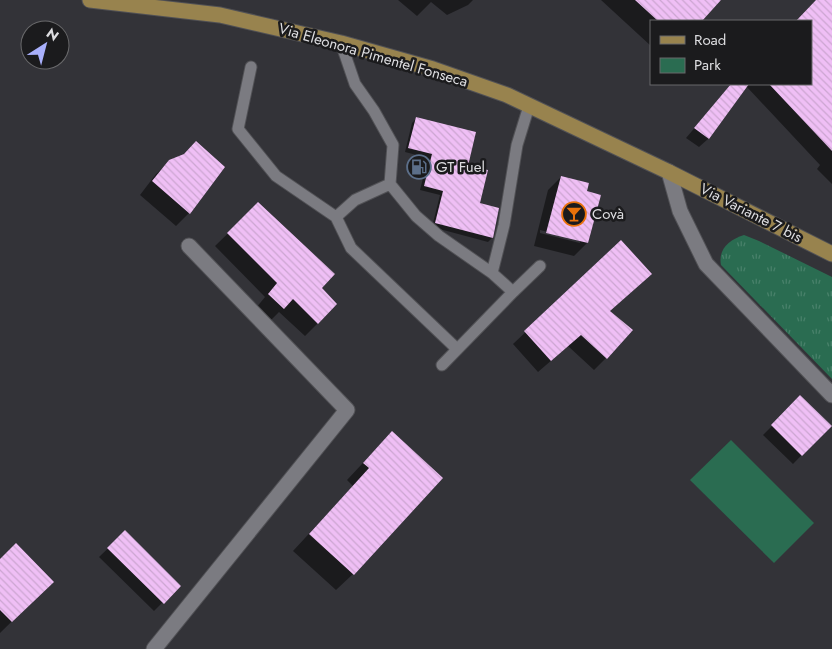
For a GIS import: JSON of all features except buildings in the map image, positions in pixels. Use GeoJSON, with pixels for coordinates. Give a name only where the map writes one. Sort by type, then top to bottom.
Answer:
{"type":"FeatureCollection","features":[{"type":"Feature","properties":{"kind":"main road","name":"Via Eleonora Pimentel Fonseca"},"geometry":{"type":"LineString","coordinates":[[90,0],[220,15],[341,43],[433,69],[507,95],[669,172]]}},
{"type":"Feature","properties":{"kind":"main road","name":"Via Variante 7 bis"},"geometry":{"type":"LineString","coordinates":[[669,172],[832,254]]}},
{"type":"Feature","properties":{"kind":"street"},"geometry":{"type":"LineString","coordinates":[[669,172],[680,211],[706,264],[832,395]]}},
{"type":"Feature","properties":{"kind":"street"},"geometry":{"type":"LineString","coordinates":[[154,649],[348,410],[189,246]]}},
{"type":"Feature","properties":{"kind":"lane"},"geometry":{"type":"LineString","coordinates":[[341,43],[355,84],[393,144],[390,184],[416,216],[439,236],[492,273],[513,292]]}},
{"type":"Feature","properties":{"kind":"lane"},"geometry":{"type":"LineString","coordinates":[[251,67],[238,129],[276,176],[336,217],[351,248],[458,349]]}},
{"type":"Feature","properties":{"kind":"lane"},"geometry":{"type":"LineString","coordinates":[[492,273],[504,225],[517,145],[529,106]]}},
{"type":"Feature","properties":{"kind":"lane"},"geometry":{"type":"LineString","coordinates":[[336,217],[355,200],[390,184]]}},
{"type":"Feature","properties":{"kind":"lane"},"geometry":{"type":"LineString","coordinates":[[442,365],[540,266]]}},
{"type":"Feature","properties":{"kind":"green space"},"geometry":{"type":"Polygon","coordinates":[[[744,235],[832,277],[832,379],[721,265],[721,254],[729,242],[744,235]]]}},
{"type":"Feature","properties":{"kind":"green space"},"geometry":{"type":"Polygon","coordinates":[[[731,440],[814,523],[774,563],[690,480],[731,440]]]}},
{"type":"Feature","properties":{"kind":"place","name":"GT Fuel"},"geometry":{"type":"Point","coordinates":[419,167]}},
{"type":"Feature","properties":{"kind":"place","name":"Covà"},"geometry":{"type":"Point","coordinates":[574,214]}}]}
